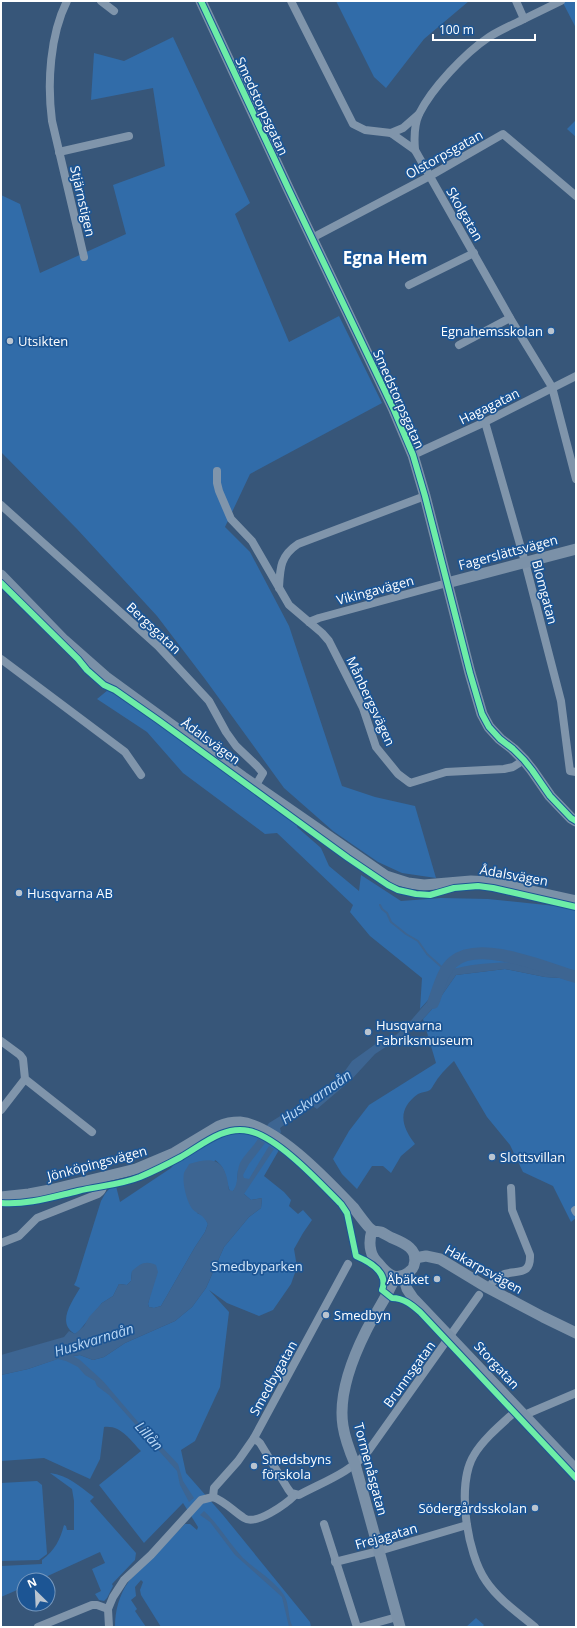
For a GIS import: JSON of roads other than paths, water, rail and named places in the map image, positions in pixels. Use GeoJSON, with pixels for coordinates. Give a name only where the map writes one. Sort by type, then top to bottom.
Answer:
{"type":"FeatureCollection","features":[{"type":"Feature","properties":{"kind":"street","name":"Stjärnstigen"},"geometry":{"type":"LineString","coordinates":[[65,1],[55,36],[50,74],[50,105],[59,152],[84,257]]}},
{"type":"Feature","properties":{"kind":"street"},"geometry":{"type":"LineString","coordinates":[[101,1],[114,11]]}},
{"type":"Feature","properties":{"kind":"street","name":"Smedstorpsgatan"},"geometry":{"type":"LineString","coordinates":[[201,1],[394,410],[413,455],[482,714],[489,727],[524,760],[550,796],[576,822]]}},
{"type":"Feature","properties":{"kind":"street","name":"Skolgatan"},"geometry":{"type":"LineString","coordinates":[[291,1],[353,124],[365,130],[391,133],[415,150],[510,318],[552,387],[576,478]]}},
{"type":"Feature","properties":{"kind":"street"},"geometry":{"type":"LineString","coordinates":[[516,1],[524,19]]}},
{"type":"Feature","properties":{"kind":"street"},"geometry":{"type":"LineString","coordinates":[[391,133],[403,128],[419,114],[450,72],[472,51],[490,37],[561,1]]}},
{"type":"Feature","properties":{"kind":"street"},"geometry":{"type":"LineString","coordinates":[[415,150],[414,139],[419,114]]}},
{"type":"Feature","properties":{"kind":"street","name":"Olstorpsgatan"},"geometry":{"type":"LineString","coordinates":[[312,238],[430,176],[503,134],[576,196]]}},
{"type":"Feature","properties":{"kind":"street","name":"Stjärnstigen"},"geometry":{"type":"LineString","coordinates":[[59,152],[129,136]]}},
{"type":"Feature","properties":{"kind":"street"},"geometry":{"type":"LineString","coordinates":[[409,285],[474,253]]}},
{"type":"Feature","properties":{"kind":"street"},"geometry":{"type":"LineString","coordinates":[[459,345],[510,318]]}},
{"type":"Feature","properties":{"kind":"street","name":"Hagagatan"},"geometry":{"type":"LineString","coordinates":[[413,455],[485,422],[576,376]]}},
{"type":"Feature","properties":{"kind":"street","name":"Blomgatan"},"geometry":{"type":"LineString","coordinates":[[485,422],[525,562],[561,701],[573,771]]}},
{"type":"Feature","properties":{"kind":"street","name":"Månbergsvägen"},"geometry":{"type":"LineString","coordinates":[[217,472],[219,491],[231,519],[252,541],[288,605],[322,633],[329,641],[363,708],[376,748],[398,774],[410,783],[446,772],[504,769],[513,767],[524,760]]}},
{"type":"Feature","properties":{"kind":"street"},"geometry":{"type":"LineString","coordinates":[[279,589],[280,568],[282,562],[289,551],[303,541],[425,496]]}},
{"type":"Feature","properties":{"kind":"street","name":"Bergsgatan"},"geometry":{"type":"LineString","coordinates":[[1,506],[158,646],[209,701],[226,732],[236,746],[263,773],[256,786]]}},
{"type":"Feature","properties":{"kind":"street","name":"Fagerslättsvägen"},"geometry":{"type":"LineString","coordinates":[[447,583],[576,549]]}},
{"type":"Feature","properties":{"kind":"street","name":"Ådalsvägen"},"geometry":{"type":"LineString","coordinates":[[1,575],[64,640],[106,677],[230,768],[337,844],[386,876],[408,883],[424,885],[471,881],[490,882],[576,901]]}},
{"type":"Feature","properties":{"kind":"street","name":"Vikingavägen"},"geometry":{"type":"LineString","coordinates":[[309,622],[318,618],[447,583]]}},
{"type":"Feature","properties":{"kind":"street"},"geometry":{"type":"LineString","coordinates":[[1,659],[125,752],[142,774]]}},
{"type":"Feature","properties":{"kind":"street"},"geometry":{"type":"LineString","coordinates":[[1,1041],[20,1055],[25,1079],[92,1132]]}},
{"type":"Feature","properties":{"kind":"street"},"geometry":{"type":"LineString","coordinates":[[1,1110],[25,1079]]}},
{"type":"Feature","properties":{"kind":"street","name":"Jönköpingsvägen"},"geometry":{"type":"LineString","coordinates":[[1,1197],[29,1194],[136,1169],[159,1160],[226,1124],[244,1123],[261,1130],[286,1144],[309,1163],[372,1230]]}},
{"type":"Feature","properties":{"kind":"street"},"geometry":{"type":"LineString","coordinates":[[1,1243],[19,1236],[37,1218],[98,1194],[104,1187],[102,1178]]}},
{"type":"Feature","properties":{"kind":"street"},"geometry":{"type":"LineString","coordinates":[[488,1288],[499,1276],[520,1272],[527,1268],[530,1262],[530,1255],[512,1210],[511,1188]]}},
{"type":"Feature","properties":{"kind":"street"},"geometry":{"type":"LineString","coordinates":[[399,1276],[387,1273],[371,1252],[370,1238],[372,1230],[383,1233],[408,1246],[413,1251],[415,1258]]}},
{"type":"Feature","properties":{"kind":"street","name":"Hakarpsvägen"},"geometry":{"type":"LineString","coordinates":[[415,1258],[426,1256],[434,1257],[488,1288],[576,1333]]}},
{"type":"Feature","properties":{"kind":"street","name":"Tormenåsgatan"},"geometry":{"type":"LineString","coordinates":[[399,1622],[343,1426],[342,1412],[348,1378],[366,1332],[387,1294],[399,1276],[413,1267],[415,1258]]}},
{"type":"Feature","properties":{"kind":"street","name":"Smedbygatan"},"geometry":{"type":"LineString","coordinates":[[213,1497],[214,1488],[238,1461],[254,1438],[348,1264]]}},
{"type":"Feature","properties":{"kind":"street","name":"Storgatan"},"geometry":{"type":"LineString","coordinates":[[399,1276],[411,1296],[576,1470]]}},
{"type":"Feature","properties":{"kind":"street","name":"Brunnsgatan"},"geometry":{"type":"LineString","coordinates":[[295,1495],[299,1495],[347,1470],[362,1458],[451,1337],[479,1296]]}},
{"type":"Feature","properties":{"kind":"street"},"geometry":{"type":"LineString","coordinates":[[535,1627],[497,1594],[486,1581],[480,1570],[472,1549],[467,1525],[465,1497],[466,1479],[469,1464],[474,1454],[483,1443],[522,1412],[529,1413],[576,1393]]}},
{"type":"Feature","properties":{"kind":"street"},"geometry":{"type":"LineString","coordinates":[[109,1627],[108,1608],[124,1580],[151,1555],[201,1500],[213,1497],[223,1500],[245,1520],[251,1520],[259,1519],[287,1502],[295,1495],[288,1489],[260,1443],[254,1438]]}},
{"type":"Feature","properties":{"kind":"street"},"geometry":{"type":"LineString","coordinates":[[324,1524],[357,1627]]}},
{"type":"Feature","properties":{"kind":"street","name":"Frejagatan"},"geometry":{"type":"LineString","coordinates":[[336,1562],[467,1525]]}},
{"type":"Feature","properties":{"kind":"street"},"geometry":{"type":"LineString","coordinates":[[38,1627],[92,1605],[108,1608]]}},
{"type":"Feature","properties":{"kind":"street"},"geometry":{"type":"LineString","coordinates":[[361,1627],[399,1622]]}},
{"type":"Feature","properties":{"kind":"water","name":"Huskvarnaån"},"geometry":{"type":"Polygon","coordinates":[[[516,962],[576,971],[576,979],[545,977],[505,969],[456,975],[433,1008],[423,1019],[407,1033],[375,1054],[351,1080],[317,1109],[311,1105],[280,1128],[281,1132],[273,1147],[258,1138],[269,1123],[316,1094],[329,1088],[342,1075],[352,1061],[377,1043],[396,1035],[407,1025],[439,988],[447,971],[473,965],[516,962]]]}},
{"type":"Feature","properties":{"kind":"water","name":"Lillån"},"geometry":{"type":"Polygon","coordinates":[[[258,1139],[265,1143],[249,1164],[243,1175],[244,1178],[249,1179],[269,1146],[274,1149],[244,1194],[251,1200],[262,1198],[261,1208],[249,1217],[224,1247],[206,1288],[192,1307],[175,1321],[125,1343],[104,1357],[93,1360],[80,1355],[73,1356],[80,1360],[103,1381],[138,1422],[178,1464],[183,1481],[194,1498],[189,1502],[180,1485],[177,1471],[109,1395],[97,1386],[95,1381],[85,1375],[78,1367],[58,1359],[28,1369],[1,1375],[1,1355],[64,1337],[69,1331],[75,1334],[84,1326],[89,1317],[102,1303],[113,1296],[119,1284],[127,1285],[131,1281],[132,1271],[138,1266],[146,1263],[156,1265],[158,1272],[148,1304],[149,1307],[154,1308],[161,1306],[205,1232],[208,1224],[204,1217],[193,1210],[186,1195],[184,1173],[189,1164],[206,1160],[218,1163],[225,1172],[229,1190],[233,1191],[236,1185],[240,1163],[258,1139]]]}},
{"type":"Feature","properties":{"kind":"water"},"geometry":{"type":"Polygon","coordinates":[[[204,1511],[243,1558],[270,1580],[284,1595],[293,1627],[289,1627],[282,1597],[235,1555],[210,1522],[200,1515],[204,1511]]]}},
{"type":"Feature","properties":{"kind":"waterway"},"geometry":{"type":"LineString","coordinates":[[380,905],[387,913],[391,922],[418,941],[427,954],[446,971]]}},
{"type":"Feature","properties":{"kind":"waterway","name":"Huskvarnaån"},"geometry":{"type":"LineString","coordinates":[[433,1003],[441,981],[449,966],[453,962],[465,956],[479,953],[496,954],[531,962],[576,977]]}},
{"type":"Feature","properties":{"kind":"place","name":"Egnahemsskolan"},"geometry":{"type":"Point","coordinates":[551,331]}},
{"type":"Feature","properties":{"kind":"place","name":"Utsikten"},"geometry":{"type":"Point","coordinates":[10,341]}},
{"type":"Feature","properties":{"kind":"place","name":"Husqvarna AB"},"geometry":{"type":"Point","coordinates":[19,893]}},
{"type":"Feature","properties":{"kind":"place","name":"Husqvarna Fabriksmuseum"},"geometry":{"type":"Point","coordinates":[368,1032]}},
{"type":"Feature","properties":{"kind":"place","name":"Slottsvillan"},"geometry":{"type":"Point","coordinates":[492,1157]}},
{"type":"Feature","properties":{"kind":"place","name":"Åbäket"},"geometry":{"type":"Point","coordinates":[437,1279]}},
{"type":"Feature","properties":{"kind":"place","name":"Smedbyn"},"geometry":{"type":"Point","coordinates":[326,1315]}},
{"type":"Feature","properties":{"kind":"place","name":"Smedsbyns förskola"},"geometry":{"type":"Point","coordinates":[254,1466]}},
{"type":"Feature","properties":{"kind":"place","name":"Södergårdsskolan"},"geometry":{"type":"Point","coordinates":[535,1508]}},
{"type":"Feature","properties":{"kind":"district","name":"Egna Hem"},"geometry":{"type":"Point","coordinates":[385,258]}},
{"type":"Feature","properties":{"kind":"park label","name":"Smedbyparken"},"geometry":{"type":"Point","coordinates":[257,1266]}}]}
